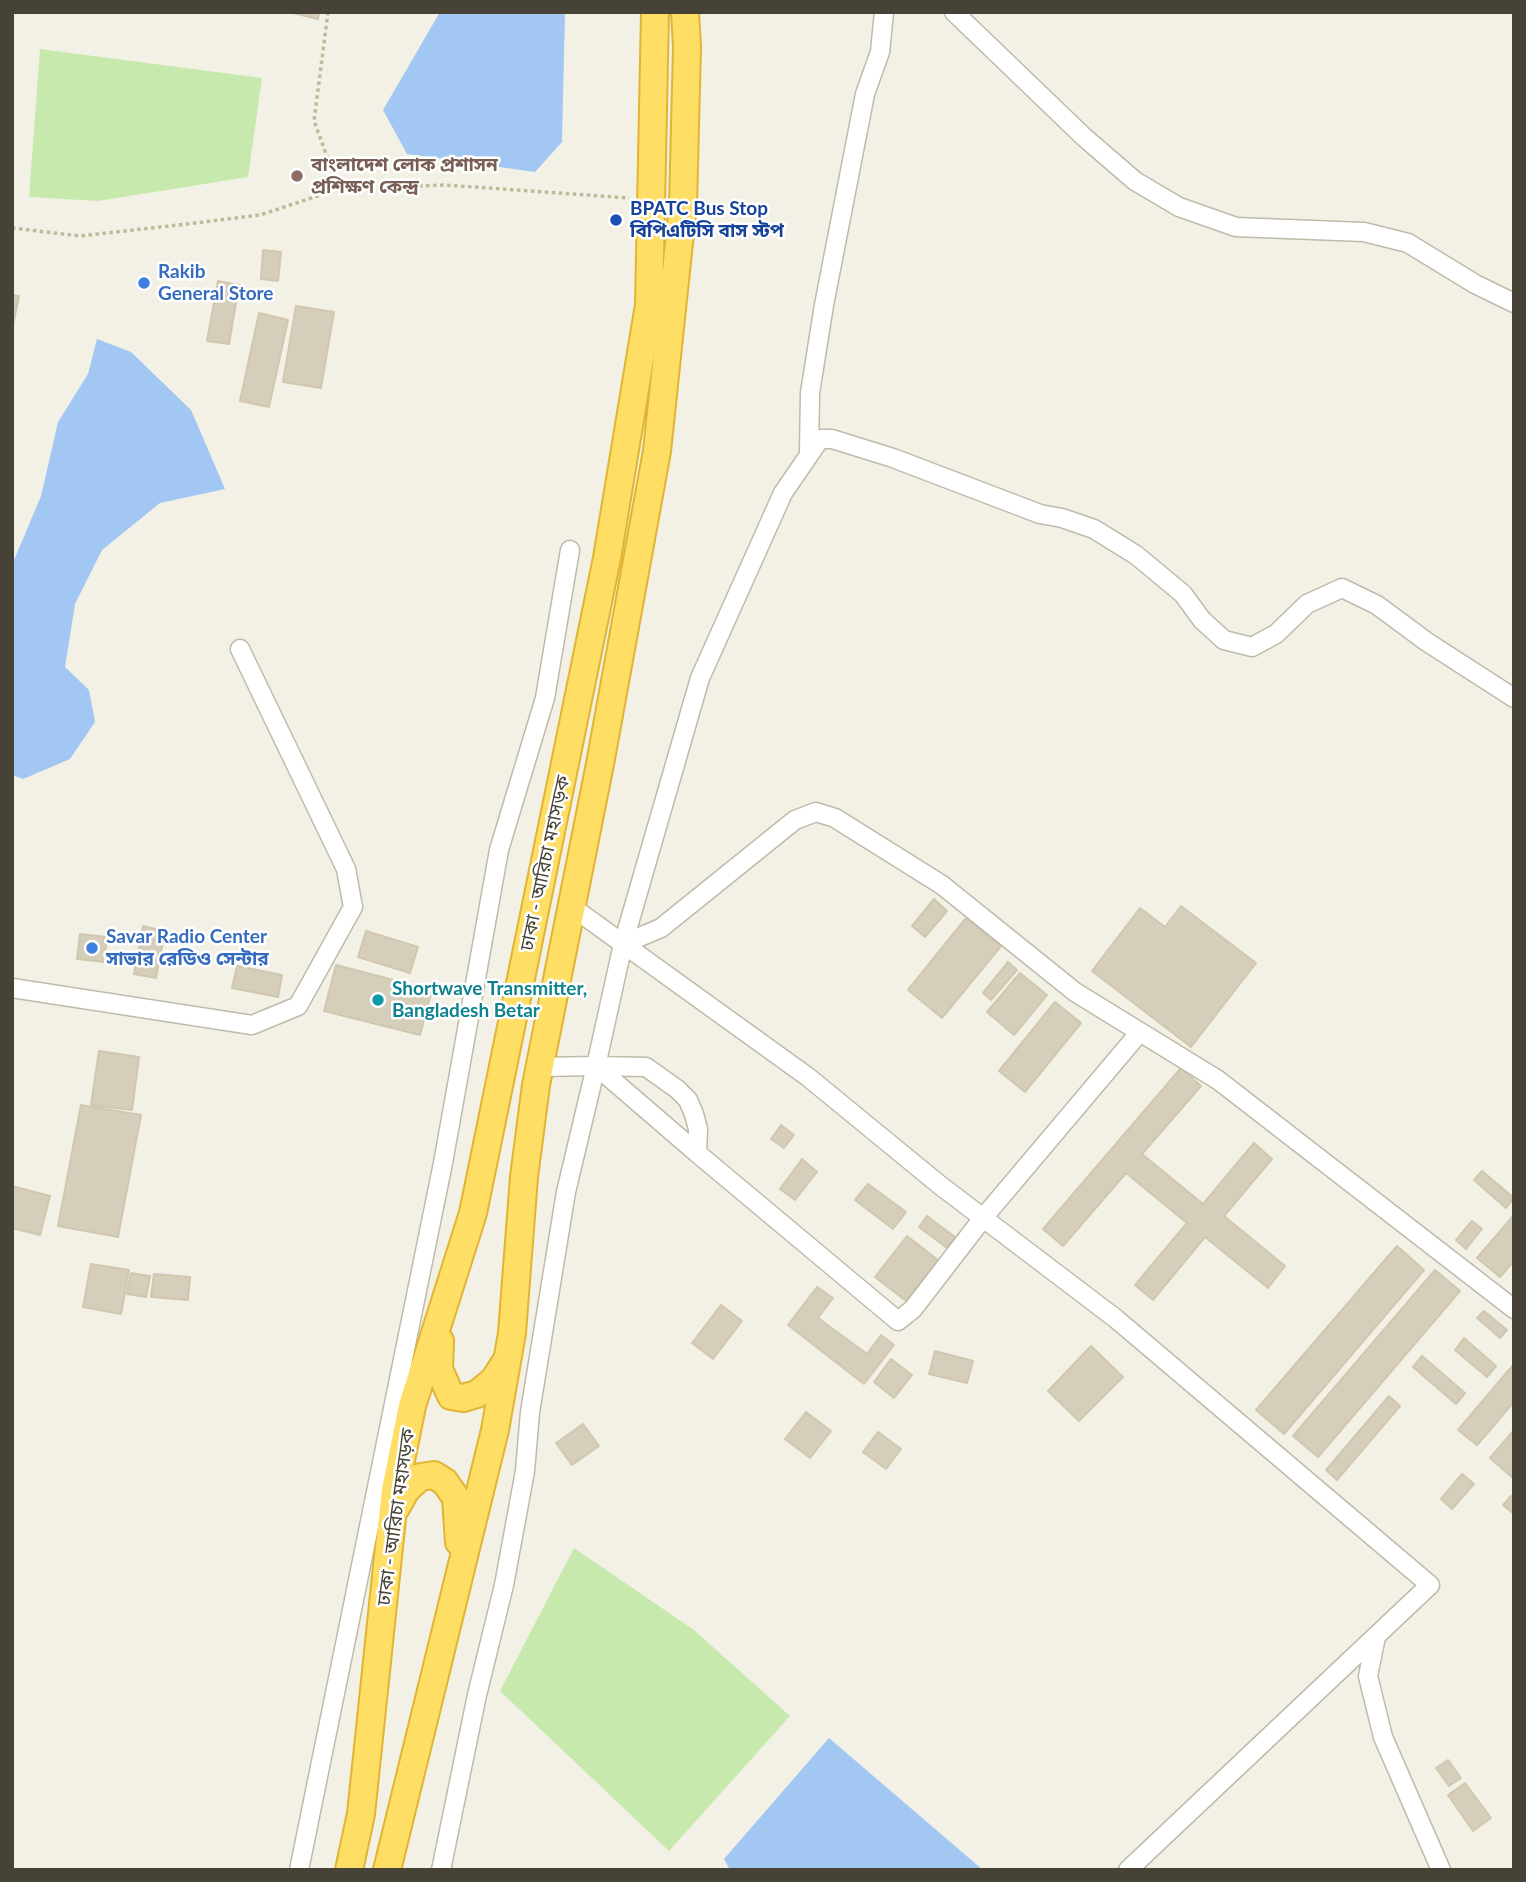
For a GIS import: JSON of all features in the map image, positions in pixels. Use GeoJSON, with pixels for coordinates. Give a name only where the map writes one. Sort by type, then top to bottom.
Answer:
{"type":"FeatureCollection","features":[{"type":"Feature","properties":{"kind":"highway","name":"ঢাকা - আরিচা মহাসড়ক"},"geometry":{"type":"LineString","coordinates":[[349,1870],[360,1814],[393,1512],[412,1406],[473,1213],[607,558],[649,306],[655,12]]}},
{"type":"Feature","properties":{"kind":"highway","name":"ঢাকা - আরিচা মহাসড়ক"},"geometry":{"type":"LineString","coordinates":[[387,1870],[495,1430],[507,1359],[524,1177],[540,1067],[657,451],[683,205],[685,12]]}},
{"type":"Feature","properties":{"kind":"highway"},"geometry":{"type":"LineString","coordinates":[[445,1308],[439,1369],[451,1396],[463,1398],[477,1394],[494,1380],[507,1359]]}},
{"type":"Feature","properties":{"kind":"highway"},"geometry":{"type":"LineString","coordinates":[[393,1512],[406,1490],[420,1478],[434,1475],[445,1482],[456,1499],[460,1524],[456,1583]]}},
{"type":"Feature","properties":{"kind":"street"},"geometry":{"type":"LineString","coordinates":[[809,452],[810,393],[824,304],[865,94],[880,52],[884,12]]}},
{"type":"Feature","properties":{"kind":"street"},"geometry":{"type":"LineString","coordinates":[[954,12],[1114,164],[1135,181],[1179,207],[1236,227],[1364,232],[1408,243],[1475,284],[1514,303]]}},
{"type":"Feature","properties":{"kind":"street"},"geometry":{"type":"LineString","coordinates":[[441,1870],[462,1762],[504,1585],[525,1471],[530,1412],[566,1192],[623,944],[700,678],[783,493],[820,439],[832,439],[893,458],[1040,514],[1062,517],[1094,529],[1136,555],[1183,594],[1202,620],[1224,640],[1252,647],[1276,634],[1307,604],[1342,588],[1377,605],[1427,642],[1514,698]]}},
{"type":"Feature","properties":{"kind":"street"},"geometry":{"type":"LineString","coordinates":[[299,1870],[443,1163],[499,850],[545,698],[570,550]]}},
{"type":"Feature","properties":{"kind":"street"},"geometry":{"type":"LineString","coordinates":[[12,988],[252,1025],[298,1006],[353,907],[346,869],[240,649]]}},
{"type":"Feature","properties":{"kind":"street"},"geometry":{"type":"LineString","coordinates":[[623,944],[661,928],[765,841],[795,820],[816,812],[835,818],[942,884],[1075,992],[1218,1080],[1514,1309]]}},
{"type":"Feature","properties":{"kind":"street"},"geometry":{"type":"LineString","coordinates":[[572,908],[807,1077],[983,1218],[1115,1318],[1430,1585],[1128,1870]]}},
{"type":"Feature","properties":{"kind":"street"},"geometry":{"type":"LineString","coordinates":[[596,1066],[893,1320],[904,1319],[913,1309],[983,1218],[1140,1032]]}},
{"type":"Feature","properties":{"kind":"street"},"geometry":{"type":"LineString","coordinates":[[540,1067],[646,1067],[688,1100],[698,1129],[697,1153]]}},
{"type":"Feature","properties":{"kind":"street"},"geometry":{"type":"LineString","coordinates":[[1376,1637],[1368,1676],[1383,1737],[1441,1870]]}},
{"type":"Feature","properties":{"kind":"path"},"geometry":{"type":"LineString","coordinates":[[328,12],[314,121],[339,189]]}},
{"type":"Feature","properties":{"kind":"path"},"geometry":{"type":"LineString","coordinates":[[12,228],[80,236],[187,224],[260,215],[339,189],[445,185],[652,200]]}},
{"type":"Feature","properties":{"kind":"green space"},"geometry":{"type":"Polygon","coordinates":[[[40,49],[262,78],[248,177],[98,201],[29,197],[40,49]]]}},
{"type":"Feature","properties":{"kind":"green space"},"geometry":{"type":"Polygon","coordinates":[[[574,1548],[694,1630],[790,1716],[669,1851],[500,1691],[574,1548]]]}},
{"type":"Feature","properties":{"kind":"water"},"geometry":{"type":"Polygon","coordinates":[[[440,12],[565,12],[562,142],[535,172],[407,154],[383,110],[440,12]]]}},
{"type":"Feature","properties":{"kind":"water"},"geometry":{"type":"Polygon","coordinates":[[[97,339],[131,352],[191,410],[225,489],[160,503],[102,550],[75,604],[65,667],[89,690],[95,722],[70,759],[23,779],[12,775],[12,565],[41,496],[58,422],[88,374],[97,339]]]}},
{"type":"Feature","properties":{"kind":"water"},"geometry":{"type":"Polygon","coordinates":[[[829,1738],[983,1870],[730,1870],[724,1859],[829,1738]]]}},
{"type":"Feature","properties":{"kind":"building"},"geometry":{"type":"Polygon","coordinates":[[[289,12],[319,12],[318,19],[289,12]]]}},
{"type":"Feature","properties":{"kind":"building"},"geometry":{"type":"Polygon","coordinates":[[[263,250],[281,252],[278,281],[261,279],[263,250]]]}},
{"type":"Feature","properties":{"kind":"building"},"geometry":{"type":"Polygon","coordinates":[[[218,281],[239,285],[229,344],[207,341],[218,281]]]}},
{"type":"Feature","properties":{"kind":"building"},"geometry":{"type":"Polygon","coordinates":[[[12,295],[19,296],[12,330],[12,295]]]}},
{"type":"Feature","properties":{"kind":"building"},"geometry":{"type":"Polygon","coordinates":[[[296,306],[334,312],[321,388],[283,382],[296,306]]]}},
{"type":"Feature","properties":{"kind":"building"},"geometry":{"type":"Polygon","coordinates":[[[259,313],[288,320],[269,407],[240,401],[259,313]]]}},
{"type":"Feature","properties":{"kind":"building"},"geometry":{"type":"Polygon","coordinates":[[[934,899],[947,911],[925,937],[912,926],[934,899]]]}},
{"type":"Feature","properties":{"kind":"building"},"geometry":{"type":"Polygon","coordinates":[[[1181,906],[1256,963],[1191,1047],[1092,971],[1140,908],[1165,927],[1181,906]]]}},
{"type":"Feature","properties":{"kind":"building"},"geometry":{"type":"Polygon","coordinates":[[[966,918],[1001,946],[942,1018],[908,990],[966,918]]]}},
{"type":"Feature","properties":{"kind":"building"},"geometry":{"type":"Polygon","coordinates":[[[143,926],[165,931],[156,978],[134,974],[143,926]]]}},
{"type":"Feature","properties":{"kind":"building"},"geometry":{"type":"Polygon","coordinates":[[[366,931],[418,947],[410,973],[358,957],[366,931]]]}},
{"type":"Feature","properties":{"kind":"building","name":"Savar Radio Center সাভার রেডিও সেন্টার"},"geometry":{"type":"Polygon","coordinates":[[[80,934],[107,937],[104,962],[77,959],[80,934]]]}},
{"type":"Feature","properties":{"kind":"building"},"geometry":{"type":"Polygon","coordinates":[[[1008,962],[1017,970],[991,1000],[983,993],[1008,962]]]}},
{"type":"Feature","properties":{"kind":"building","name":"Shortwave Transmitter, Bangladesh Betar"},"geometry":{"type":"Polygon","coordinates":[[[336,965],[432,990],[420,1035],[324,1011],[336,965]]]}},
{"type":"Feature","properties":{"kind":"building"},"geometry":{"type":"Polygon","coordinates":[[[237,966],[282,975],[278,997],[232,988],[237,966]]]}},
{"type":"Feature","properties":{"kind":"building"},"geometry":{"type":"Polygon","coordinates":[[[1020,973],[1047,995],[1014,1035],[987,1012],[1020,973]]]}},
{"type":"Feature","properties":{"kind":"building"},"geometry":{"type":"Polygon","coordinates":[[[1055,1002],[1081,1023],[1025,1092],[999,1071],[1055,1002]]]}},
{"type":"Feature","properties":{"kind":"building"},"geometry":{"type":"Polygon","coordinates":[[[99,1051],[139,1057],[132,1110],[91,1105],[99,1051]]]}},
{"type":"Feature","properties":{"kind":"building"},"geometry":{"type":"Polygon","coordinates":[[[1181,1068],[1201,1086],[1142,1154],[1203,1204],[1254,1143],[1272,1159],[1224,1216],[1285,1266],[1268,1288],[1205,1237],[1153,1300],[1135,1285],[1187,1223],[1126,1173],[1063,1246],[1043,1229],[1181,1068]]]}},
{"type":"Feature","properties":{"kind":"building"},"geometry":{"type":"Polygon","coordinates":[[[81,1105],[141,1115],[118,1237],[58,1226],[81,1105]]]}},
{"type":"Feature","properties":{"kind":"building"},"geometry":{"type":"Polygon","coordinates":[[[781,1125],[794,1135],[784,1148],[771,1139],[781,1125]]]}},
{"type":"Feature","properties":{"kind":"building"},"geometry":{"type":"Polygon","coordinates":[[[802,1159],[817,1172],[795,1200],[780,1189],[802,1159]]]}},
{"type":"Feature","properties":{"kind":"building"},"geometry":{"type":"Polygon","coordinates":[[[1482,1171],[1514,1198],[1506,1208],[1474,1180],[1482,1171]]]}},
{"type":"Feature","properties":{"kind":"building"},"geometry":{"type":"Polygon","coordinates":[[[868,1184],[906,1212],[893,1229],[855,1200],[868,1184]]]}},
{"type":"Feature","properties":{"kind":"building"},"geometry":{"type":"Polygon","coordinates":[[[12,1186],[50,1196],[40,1235],[12,1228],[12,1186]]]}},
{"type":"Feature","properties":{"kind":"building"},"geometry":{"type":"Polygon","coordinates":[[[1514,1215],[1514,1261],[1500,1277],[1477,1258],[1514,1215]]]}},
{"type":"Feature","properties":{"kind":"building"},"geometry":{"type":"Polygon","coordinates":[[[927,1216],[955,1237],[947,1248],[919,1227],[927,1216]]]}},
{"type":"Feature","properties":{"kind":"building"},"geometry":{"type":"Polygon","coordinates":[[[1472,1221],[1482,1229],[1466,1249],[1456,1240],[1472,1221]]]}},
{"type":"Feature","properties":{"kind":"building"},"geometry":{"type":"Polygon","coordinates":[[[907,1236],[938,1260],[906,1301],[875,1277],[907,1236]]]}},
{"type":"Feature","properties":{"kind":"building"},"geometry":{"type":"Polygon","coordinates":[[[1397,1246],[1424,1270],[1284,1434],[1256,1410],[1397,1246]]]}},
{"type":"Feature","properties":{"kind":"building"},"geometry":{"type":"Polygon","coordinates":[[[91,1264],[129,1270],[121,1314],[83,1307],[91,1264]]]}},
{"type":"Feature","properties":{"kind":"building"},"geometry":{"type":"Polygon","coordinates":[[[1435,1270],[1460,1291],[1318,1457],[1293,1436],[1435,1270]]]}},
{"type":"Feature","properties":{"kind":"building"},"geometry":{"type":"Polygon","coordinates":[[[131,1273],[150,1276],[146,1297],[127,1294],[131,1273]]]}},
{"type":"Feature","properties":{"kind":"building"},"geometry":{"type":"Polygon","coordinates":[[[154,1274],[190,1277],[188,1300],[151,1297],[154,1274]]]}},
{"type":"Feature","properties":{"kind":"building"},"geometry":{"type":"Polygon","coordinates":[[[817,1287],[833,1298],[818,1318],[867,1354],[881,1335],[894,1345],[864,1384],[788,1325],[817,1287]]]}},
{"type":"Feature","properties":{"kind":"building"},"geometry":{"type":"Polygon","coordinates":[[[721,1305],[742,1321],[713,1359],[692,1343],[721,1305]]]}},
{"type":"Feature","properties":{"kind":"building"},"geometry":{"type":"Polygon","coordinates":[[[1484,1311],[1507,1330],[1500,1338],[1477,1318],[1484,1311]]]}},
{"type":"Feature","properties":{"kind":"building"},"geometry":{"type":"Polygon","coordinates":[[[1464,1338],[1496,1366],[1487,1377],[1455,1350],[1464,1338]]]}},
{"type":"Feature","properties":{"kind":"building"},"geometry":{"type":"Polygon","coordinates":[[[1091,1346],[1123,1377],[1079,1421],[1048,1391],[1091,1346]]]}},
{"type":"Feature","properties":{"kind":"building"},"geometry":{"type":"Polygon","coordinates":[[[935,1351],[973,1361],[967,1383],[929,1374],[935,1351]]]}},
{"type":"Feature","properties":{"kind":"building"},"geometry":{"type":"Polygon","coordinates":[[[1422,1356],[1465,1393],[1456,1404],[1413,1367],[1422,1356]]]}},
{"type":"Feature","properties":{"kind":"building"},"geometry":{"type":"Polygon","coordinates":[[[891,1359],[912,1375],[894,1398],[874,1382],[891,1359]]]}},
{"type":"Feature","properties":{"kind":"building"},"geometry":{"type":"Polygon","coordinates":[[[1514,1364],[1514,1402],[1477,1445],[1458,1430],[1514,1364]]]}},
{"type":"Feature","properties":{"kind":"building"},"geometry":{"type":"Polygon","coordinates":[[[1389,1396],[1400,1406],[1337,1480],[1326,1470],[1389,1396]]]}},
{"type":"Feature","properties":{"kind":"building"},"geometry":{"type":"Polygon","coordinates":[[[806,1412],[831,1431],[810,1458],[785,1439],[806,1412]]]}},
{"type":"Feature","properties":{"kind":"building"},"geometry":{"type":"Polygon","coordinates":[[[583,1424],[599,1446],[572,1465],[556,1443],[583,1424]]]}},
{"type":"Feature","properties":{"kind":"building"},"geometry":{"type":"Polygon","coordinates":[[[1514,1430],[1514,1476],[1513,1478],[1490,1458],[1514,1430]]]}},
{"type":"Feature","properties":{"kind":"building"},"geometry":{"type":"Polygon","coordinates":[[[878,1432],[901,1449],[886,1469],[863,1452],[878,1432]]]}},
{"type":"Feature","properties":{"kind":"building"},"geometry":{"type":"Polygon","coordinates":[[[1462,1474],[1474,1484],[1452,1509],[1441,1499],[1462,1474]]]}},
{"type":"Feature","properties":{"kind":"building"},"geometry":{"type":"Polygon","coordinates":[[[1511,1496],[1514,1498],[1514,1514],[1503,1505],[1511,1496]]]}},
{"type":"Feature","properties":{"kind":"building"},"geometry":{"type":"Polygon","coordinates":[[[1448,1760],[1461,1778],[1449,1786],[1436,1768],[1448,1760]]]}},
{"type":"Feature","properties":{"kind":"building"},"geometry":{"type":"Polygon","coordinates":[[[1465,1783],[1491,1818],[1473,1831],[1448,1795],[1465,1783]]]}},
{"type":"Feature","properties":{"kind":"place","name":"বাংলাদেশ লোক প্রশাসন প্রশিক্ষণ কেন্দ্র"},"geometry":{"type":"Point","coordinates":[297,176]}},
{"type":"Feature","properties":{"kind":"place","name":"BPATC Bus Stop বিপিএটিসি বাস স্টপ"},"geometry":{"type":"Point","coordinates":[616,220]}},
{"type":"Feature","properties":{"kind":"place","name":"Rakib General Store"},"geometry":{"type":"Point","coordinates":[144,283]}},
{"type":"Feature","properties":{"kind":"place","name":"Savar Radio Center সাভার রেডিও সেন্টার"},"geometry":{"type":"Point","coordinates":[92,948]}},
{"type":"Feature","properties":{"kind":"place","name":"Shortwave Transmitter, Bangladesh Betar"},"geometry":{"type":"Point","coordinates":[378,1000]}}]}
